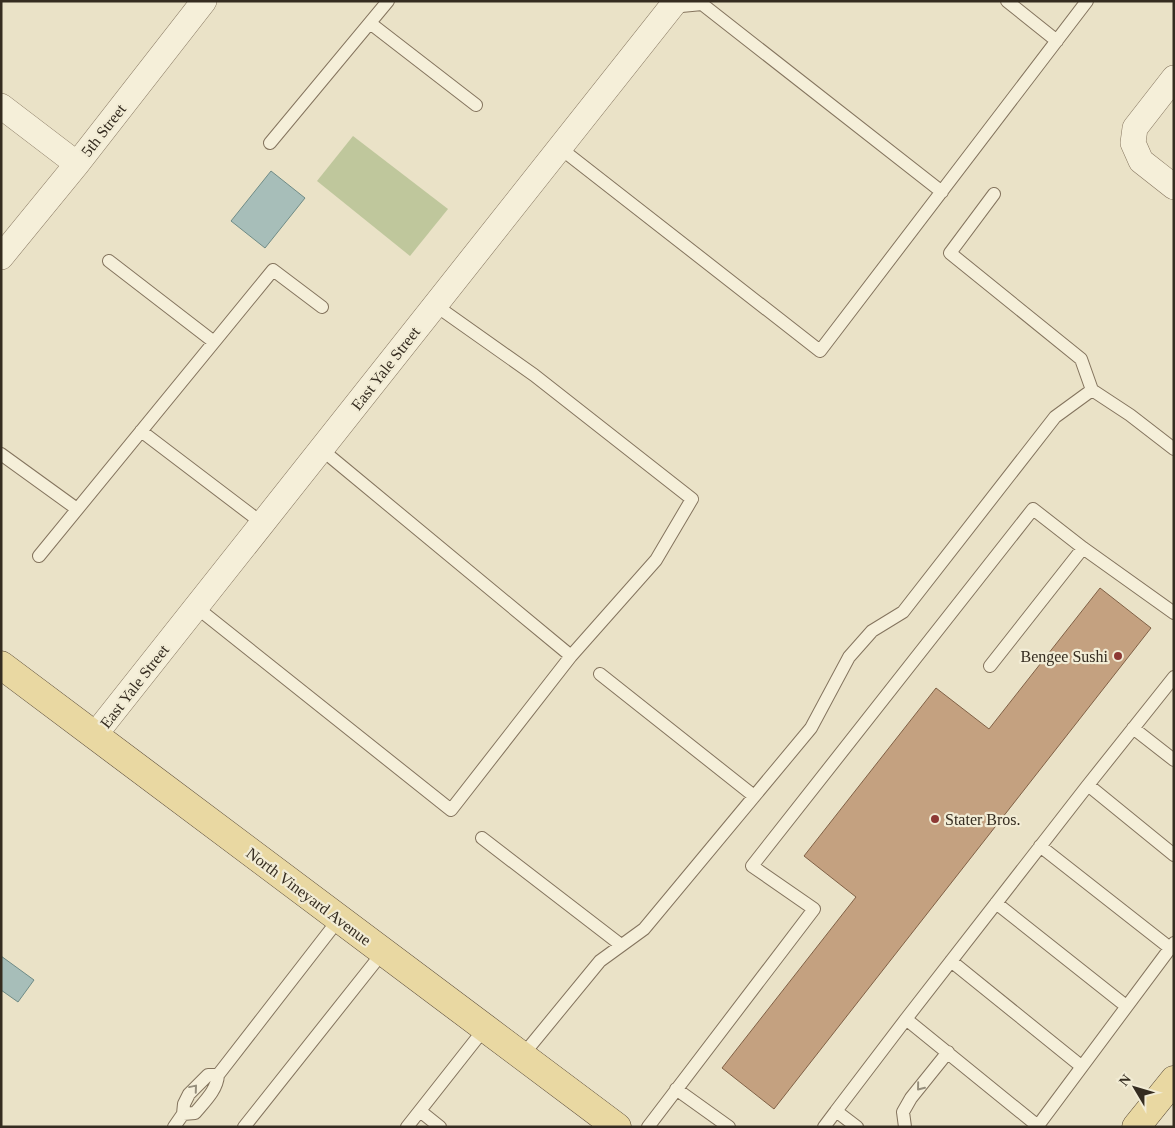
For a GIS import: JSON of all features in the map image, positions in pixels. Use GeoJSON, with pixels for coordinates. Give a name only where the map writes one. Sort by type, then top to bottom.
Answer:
{"type":"FeatureCollection","features":[{"type":"Feature","properties":{"kind":"main road","name":"North Vineyard Avenue"},"geometry":{"type":"LineString","coordinates":[[1,665],[616,1127]]}},
{"type":"Feature","properties":{"kind":"main road"},"geometry":{"type":"LineString","coordinates":[[1136,1127],[1174,1080]]}},
{"type":"Feature","properties":{"kind":"street","name":"5th Street"},"geometry":{"type":"LineString","coordinates":[[1,257],[77,164],[204,1]]}},
{"type":"Feature","properties":{"kind":"street","name":"East Yale Street"},"geometry":{"type":"LineString","coordinates":[[94,736],[673,4]]}},
{"type":"Feature","properties":{"kind":"street"},"geometry":{"type":"LineString","coordinates":[[1174,78],[1134,128],[1133,143],[1142,162],[1174,187]]}},
{"type":"Feature","properties":{"kind":"street"},"geometry":{"type":"LineString","coordinates":[[1,106],[77,164]]}},
{"type":"Feature","properties":{"kind":"lane"},"geometry":{"type":"LineString","coordinates":[[270,143],[388,1]]}},
{"type":"Feature","properties":{"kind":"lane"},"geometry":{"type":"LineString","coordinates":[[1007,1],[1057,41]]}},
{"type":"Feature","properties":{"kind":"lane"},"geometry":{"type":"LineString","coordinates":[[560,148],[820,351],[1087,1]]}},
{"type":"Feature","properties":{"kind":"lane"},"geometry":{"type":"LineString","coordinates":[[673,4],[702,4],[942,192]]}},
{"type":"Feature","properties":{"kind":"lane"},"geometry":{"type":"LineString","coordinates":[[370,23],[476,105]]}},
{"type":"Feature","properties":{"kind":"lane"},"geometry":{"type":"LineString","coordinates":[[994,194],[950,253],[1082,359],[1092,390],[1117,405],[1174,449]]}},
{"type":"Feature","properties":{"kind":"lane"},"geometry":{"type":"LineString","coordinates":[[109,260],[214,342]]}},
{"type":"Feature","properties":{"kind":"lane"},"geometry":{"type":"LineString","coordinates":[[39,556],[273,270],[322,307]]}},
{"type":"Feature","properties":{"kind":"lane"},"geometry":{"type":"LineString","coordinates":[[196,607],[451,810],[571,656],[656,560],[692,500],[534,375],[435,305]]}},
{"type":"Feature","properties":{"kind":"lane"},"geometry":{"type":"LineString","coordinates":[[522,1056],[600,961],[644,929],[812,728],[849,657],[872,631],[903,612],[1055,417],[1092,390]]}},
{"type":"Feature","properties":{"kind":"lane"},"geometry":{"type":"LineString","coordinates":[[141,431],[262,523]]}},
{"type":"Feature","properties":{"kind":"lane"},"geometry":{"type":"LineString","coordinates":[[321,449],[571,656]]}},
{"type":"Feature","properties":{"kind":"lane"},"geometry":{"type":"LineString","coordinates":[[1,454],[77,509]]}},
{"type":"Feature","properties":{"kind":"lane"},"geometry":{"type":"LineString","coordinates":[[648,1127],[814,909],[752,866],[1033,508],[1083,548],[1174,612]]}},
{"type":"Feature","properties":{"kind":"lane"},"geometry":{"type":"LineString","coordinates":[[990,666],[1083,548]]}},
{"type":"Feature","properties":{"kind":"lane"},"geometry":{"type":"LineString","coordinates":[[600,674],[754,796]]}},
{"type":"Feature","properties":{"kind":"lane"},"geometry":{"type":"LineString","coordinates":[[824,1127],[1040,846],[1174,677]]}},
{"type":"Feature","properties":{"kind":"lane"},"geometry":{"type":"LineString","coordinates":[[1133,728],[1174,760]]}},
{"type":"Feature","properties":{"kind":"lane"},"geometry":{"type":"LineString","coordinates":[[1088,785],[1174,855]]}},
{"type":"Feature","properties":{"kind":"lane"},"geometry":{"type":"LineString","coordinates":[[482,838],[621,945]]}},
{"type":"Feature","properties":{"kind":"lane"},"geometry":{"type":"LineString","coordinates":[[906,1019],[1038,1126],[1172,946],[1040,846]]}},
{"type":"Feature","properties":{"kind":"lane"},"geometry":{"type":"LineString","coordinates":[[996,903],[1126,1006]]}},
{"type":"Feature","properties":{"kind":"lane"},"geometry":{"type":"LineString","coordinates":[[174,1127],[184,1114],[195,1113],[217,1084],[218,1074],[339,919]]}},
{"type":"Feature","properties":{"kind":"lane"},"geometry":{"type":"LineString","coordinates":[[244,1127],[383,952]]}},
{"type":"Feature","properties":{"kind":"lane"},"geometry":{"type":"LineString","coordinates":[[951,961],[1082,1066]]}},
{"type":"Feature","properties":{"kind":"lane"},"geometry":{"type":"LineString","coordinates":[[408,1127],[485,1028]]}},
{"type":"Feature","properties":{"kind":"lane"},"geometry":{"type":"LineString","coordinates":[[905,1127],[903,1112],[911,1098],[948,1052]]}},
{"type":"Feature","properties":{"kind":"lane"},"geometry":{"type":"LineString","coordinates":[[676,1089],[729,1127]]}},
{"type":"Feature","properties":{"kind":"lane"},"geometry":{"type":"LineString","coordinates":[[420,1111],[440,1127]]}},
{"type":"Feature","properties":{"kind":"lane"},"geometry":{"type":"LineString","coordinates":[[836,1111],[857,1127]]}},
{"type":"Feature","properties":{"kind":"green space"},"geometry":{"type":"Polygon","coordinates":[[[353,136],[448,209],[410,256],[317,181],[353,136]]]}},
{"type":"Feature","properties":{"kind":"water"},"geometry":{"type":"Polygon","coordinates":[[[271,171],[305,198],[265,248],[231,221],[271,171]]]}},
{"type":"Feature","properties":{"kind":"water"},"geometry":{"type":"Polygon","coordinates":[[[1,956],[34,980],[18,1002],[1,990],[1,956]]]}},
{"type":"Feature","properties":{"kind":"building"},"geometry":{"type":"Polygon","coordinates":[[[1100,588],[1151,628],[774,1109],[722,1068],[856,897],[804,856],[936,688],[989,729],[1100,588]]]}},
{"type":"Feature","properties":{"kind":"place","name":"Bengee Sushi"},"geometry":{"type":"Point","coordinates":[1118,656]}},
{"type":"Feature","properties":{"kind":"place","name":"Stater Bros."},"geometry":{"type":"Point","coordinates":[935,819]}}]}
